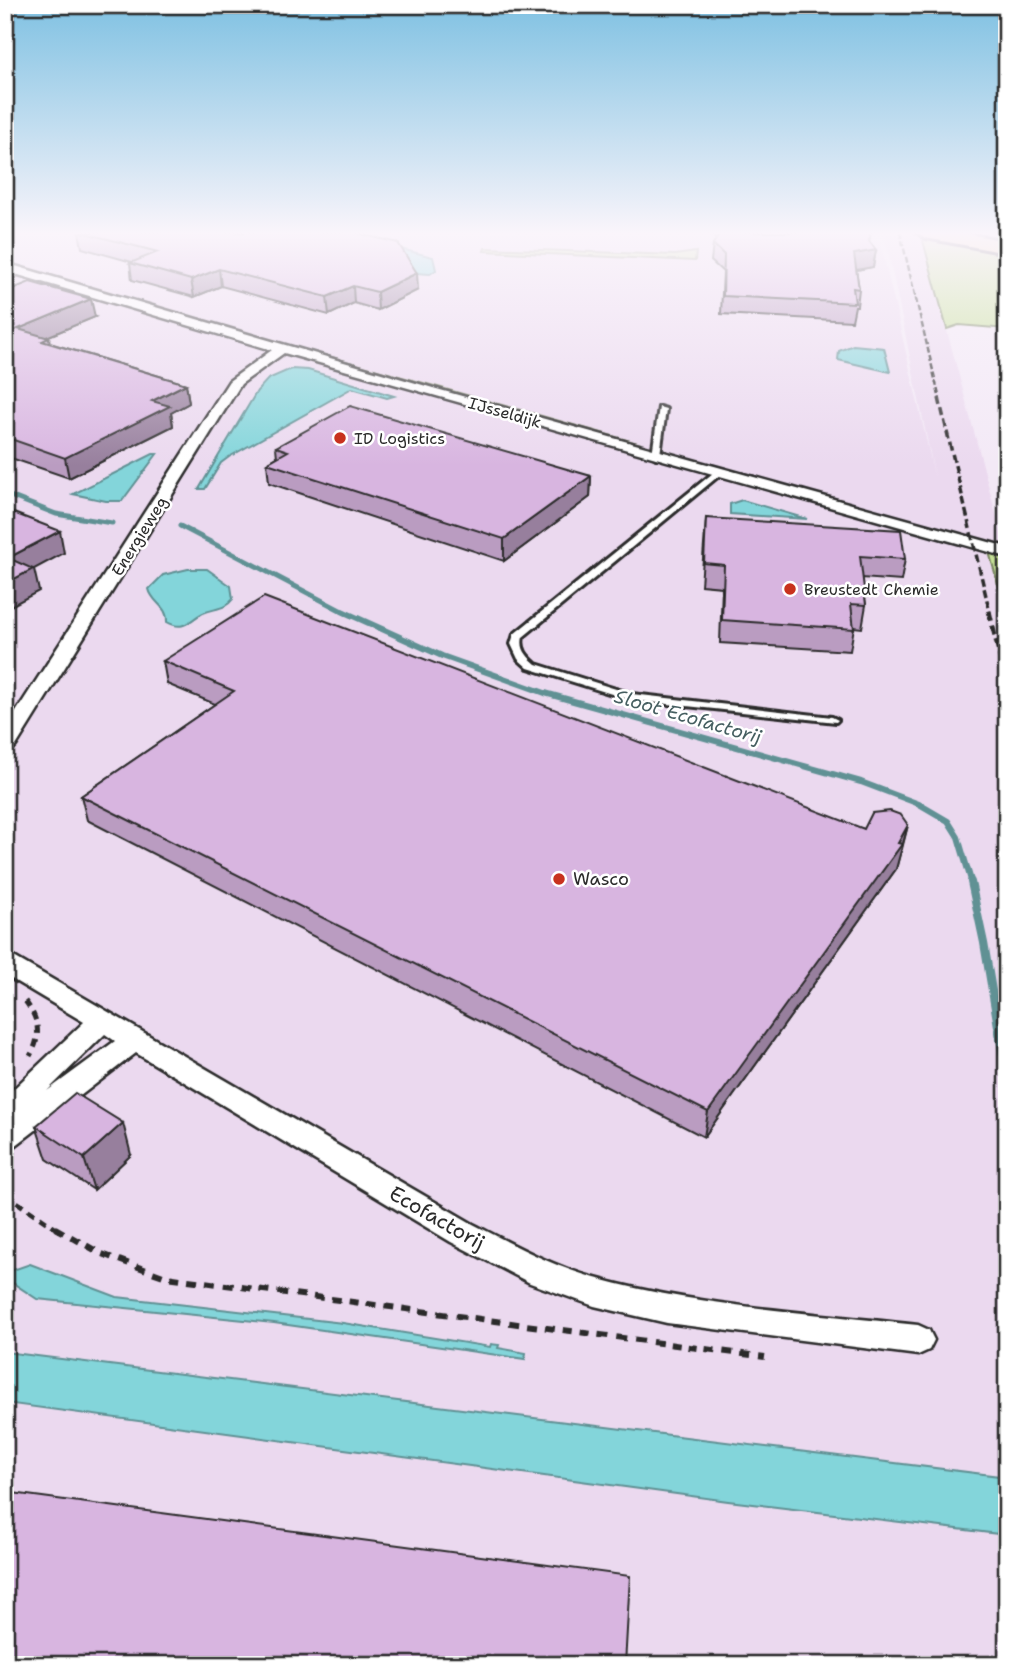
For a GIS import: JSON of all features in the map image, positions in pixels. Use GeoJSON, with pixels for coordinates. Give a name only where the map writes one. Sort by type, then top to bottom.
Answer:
{"type":"FeatureCollection","features":[{"type":"Feature","properties":{"kind":"street","name":"IJsseldijk"},"geometry":{"type":"LineString","coordinates":[[152,310],[656,455],[1007,552]]}},
{"type":"Feature","properties":{"kind":"street","name":"Energieweg"},"geometry":{"type":"LineString","coordinates":[[7,743],[236,381],[283,348]]}},
{"type":"Feature","properties":{"kind":"street","name":"Ecofactorij"},"geometry":{"type":"LineString","coordinates":[[5,963],[493,1250],[558,1280],[615,1298],[693,1313],[918,1340]]}},
{"type":"Feature","properties":{"kind":"street"},"geometry":{"type":"LineString","coordinates":[[5,1115],[102,1021]]}},
{"type":"Feature","properties":{"kind":"street"},"geometry":{"type":"LineString","coordinates":[[5,1138],[135,1040]]}},
{"type":"Feature","properties":{"kind":"lane"},"geometry":{"type":"LineString","coordinates":[[656,455],[662,409]]}},
{"type":"Feature","properties":{"kind":"lane"},"geometry":{"type":"LineString","coordinates":[[719,472],[518,636],[516,644],[532,666],[631,697],[832,720]]}},
{"type":"Feature","properties":{"kind":"path"},"geometry":{"type":"LineString","coordinates":[[25,1063],[34,1050],[39,1034],[37,1020],[31,1008]]}},
{"type":"Feature","properties":{"kind":"path"},"geometry":{"type":"LineString","coordinates":[[5,1194],[96,1253],[166,1277],[765,1357]]}},
{"type":"Feature","properties":{"kind":"shaded area"},"geometry":{"type":"Polygon","coordinates":[[[5,310],[896,310],[935,477],[900,310],[941,310],[1005,548],[976,541],[978,549],[989,552],[1007,615],[1007,1665],[5,1665],[5,310]]]}},
{"type":"Feature","properties":{"kind":"green space"},"geometry":{"type":"Polygon","coordinates":[[[942,310],[1007,310],[1007,329],[959,325],[947,329],[942,310]]]}},
{"type":"Feature","properties":{"kind":"green space"},"geometry":{"type":"Polygon","coordinates":[[[310,351],[641,444],[307,352],[310,351]]]}},
{"type":"Feature","properties":{"kind":"green space"},"geometry":{"type":"Polygon","coordinates":[[[989,552],[1007,560],[1007,615],[989,552]]]}},
{"type":"Feature","properties":{"kind":"water"},"geometry":{"type":"Polygon","coordinates":[[[853,345],[884,348],[890,372],[838,360],[839,351],[853,345]]]}},
{"type":"Feature","properties":{"kind":"water"},"geometry":{"type":"Polygon","coordinates":[[[291,369],[308,370],[394,396],[387,398],[352,388],[229,457],[221,463],[205,489],[199,489],[257,391],[268,379],[291,369]]]}},
{"type":"Feature","properties":{"kind":"water"},"geometry":{"type":"Polygon","coordinates":[[[157,454],[122,501],[106,501],[73,494],[157,454]]]}},
{"type":"Feature","properties":{"kind":"water"},"geometry":{"type":"Polygon","coordinates":[[[742,500],[807,519],[730,514],[730,504],[742,500]]]}},
{"type":"Feature","properties":{"kind":"water"},"geometry":{"type":"Polygon","coordinates":[[[188,569],[207,569],[231,586],[233,599],[227,605],[203,613],[186,624],[173,625],[167,622],[163,608],[153,598],[149,589],[163,575],[188,569]]]}},
{"type":"Feature","properties":{"kind":"water"},"geometry":{"type":"Polygon","coordinates":[[[30,1264],[117,1297],[343,1323],[490,1347],[491,1344],[499,1345],[498,1348],[526,1353],[525,1359],[274,1323],[37,1299],[7,1279],[10,1271],[30,1264]]]}},
{"type":"Feature","properties":{"kind":"water"},"geometry":{"type":"Polygon","coordinates":[[[5,1352],[1007,1477],[1007,1535],[728,1501],[5,1403],[5,1352]]]}},
{"type":"Feature","properties":{"kind":"building"},"geometry":{"type":"Polygon","coordinates":[[[5,310],[64,310],[18,329],[49,338],[42,341],[186,384],[152,401],[170,406],[65,458],[5,437],[5,310]]]}},
{"type":"Feature","properties":{"kind":"building"},"geometry":{"type":"Polygon","coordinates":[[[350,406],[591,476],[504,539],[267,463],[288,451],[276,447],[350,406]]]}},
{"type":"Feature","properties":{"kind":"building"},"geometry":{"type":"Polygon","coordinates":[[[5,511],[60,531],[8,558],[33,569],[5,584],[5,511]]]}},
{"type":"Feature","properties":{"kind":"building"},"geometry":{"type":"Polygon","coordinates":[[[706,518],[901,530],[905,559],[860,556],[866,605],[851,604],[854,629],[722,620],[724,565],[704,563],[706,518]]]}},
{"type":"Feature","properties":{"kind":"building"},"geometry":{"type":"Polygon","coordinates":[[[264,597],[864,829],[872,813],[890,811],[901,815],[908,825],[898,843],[902,844],[708,1112],[81,796],[234,691],[163,661],[264,597]]]}},
{"type":"Feature","properties":{"kind":"building"},"geometry":{"type":"Polygon","coordinates":[[[75,1093],[123,1123],[84,1158],[36,1126],[75,1093]]]}},
{"type":"Feature","properties":{"kind":"building"},"geometry":{"type":"Polygon","coordinates":[[[5,1492],[630,1576],[625,1665],[5,1665],[5,1492]]]}},
{"type":"Feature","properties":{"kind":"waterway","name":"Sloot Ecofactorij"},"geometry":{"type":"LineString","coordinates":[[5,494],[56,514],[112,523]]}},
{"type":"Feature","properties":{"kind":"waterway","name":"Sloot Ecofactorij"},"geometry":{"type":"LineString","coordinates":[[180,526],[343,612]]}},
{"type":"Feature","properties":{"kind":"waterway","name":"Sloot Ecofactorij"},"geometry":{"type":"LineString","coordinates":[[343,612],[442,656],[545,693],[861,782],[919,804],[948,821],[958,837],[972,884]]}},
{"type":"Feature","properties":{"kind":"waterway","name":"Sloot Ecofactorij"},"geometry":{"type":"LineString","coordinates":[[971,882],[1007,1080]]}},
{"type":"Feature","properties":{"kind":"railway"},"geometry":{"type":"LineString","coordinates":[[919,310],[940,400]]}},
{"type":"Feature","properties":{"kind":"railway"},"geometry":{"type":"LineString","coordinates":[[939,398],[990,613]]}},
{"type":"Feature","properties":{"kind":"railway"},"geometry":{"type":"LineString","coordinates":[[989,611],[1007,686]]}},
{"type":"Feature","properties":{"kind":"place","name":"ID Logistics"},"geometry":{"type":"Point","coordinates":[340,438]}},
{"type":"Feature","properties":{"kind":"place","name":"Breustedt Chemie"},"geometry":{"type":"Point","coordinates":[790,589]}},
{"type":"Feature","properties":{"kind":"place","name":"Wasco"},"geometry":{"type":"Point","coordinates":[559,879]}}]}
